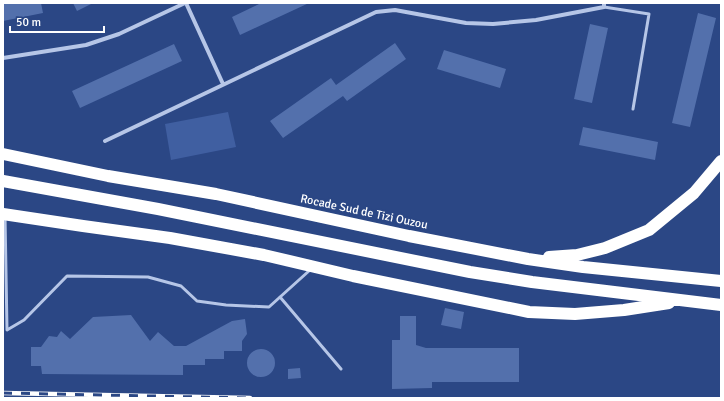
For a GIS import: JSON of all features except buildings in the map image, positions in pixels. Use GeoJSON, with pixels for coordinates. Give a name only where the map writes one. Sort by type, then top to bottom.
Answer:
{"type":"FeatureCollection","features":[{"type":"Feature","properties":{"kind":"highway","name":"Rocade Sud de Tizi Ouzou"},"geometry":{"type":"LineString","coordinates":[[3,154],[108,176],[216,194],[409,236],[528,259],[583,267],[721,281]]}},
{"type":"Feature","properties":{"kind":"highway"},"geometry":{"type":"LineString","coordinates":[[528,259],[577,255],[605,248],[649,230],[694,192],[721,161]]}},
{"type":"Feature","properties":{"kind":"highway"},"geometry":{"type":"LineString","coordinates":[[3,181],[158,209],[470,272],[721,305]]}},
{"type":"Feature","properties":{"kind":"highway"},"geometry":{"type":"LineString","coordinates":[[4,214],[170,238],[264,255],[353,276],[529,312],[575,314],[624,310],[682,301]]}},
{"type":"Feature","properties":{"kind":"street"},"geometry":{"type":"LineString","coordinates":[[3,58],[86,44],[119,34],[185,3],[223,84]]}},
{"type":"Feature","properties":{"kind":"street"},"geometry":{"type":"LineString","coordinates":[[105,142],[223,84],[376,12],[395,10],[466,23],[493,24],[536,20],[604,5]]}},
{"type":"Feature","properties":{"kind":"lane"},"geometry":{"type":"LineString","coordinates":[[604,5],[649,14],[632,109]]}},
{"type":"Feature","properties":{"kind":"lane"},"geometry":{"type":"LineString","coordinates":[[4,214],[7,330],[24,320],[67,276],[148,277],[181,286],[197,302],[269,307],[315,266]]}},
{"type":"Feature","properties":{"kind":"lane"},"geometry":{"type":"LineString","coordinates":[[280,297],[341,369]]}},
{"type":"Feature","properties":{"kind":"shaded area"},"geometry":{"type":"Polygon","coordinates":[[[228,112],[236,147],[171,160],[165,124],[228,112]]]}},
{"type":"Feature","properties":{"kind":"railway"},"geometry":{"type":"LineString","coordinates":[[3,393],[250,398]]}}]}
